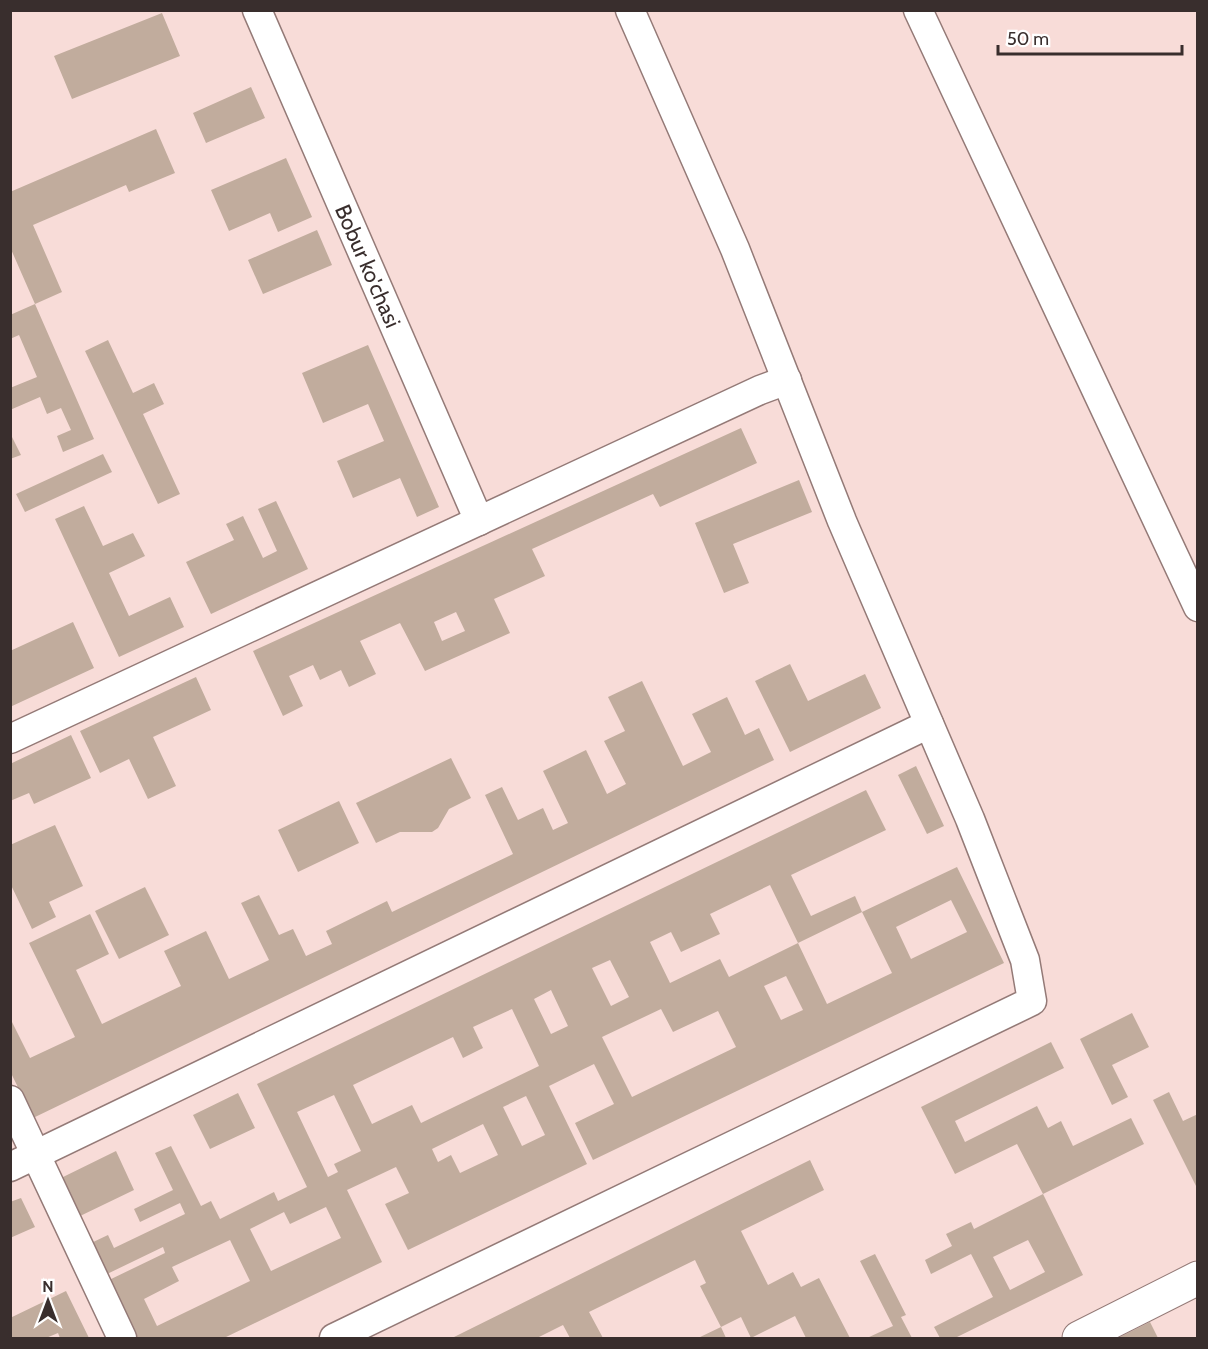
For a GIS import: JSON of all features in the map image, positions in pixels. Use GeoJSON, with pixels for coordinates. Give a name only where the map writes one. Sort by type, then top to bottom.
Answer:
{"type":"FeatureCollection","features":[{"type":"Feature","properties":{"kind":"main road"},"geometry":{"type":"LineString","coordinates":[[1079,1338],[1197,1278]]}},
{"type":"Feature","properties":{"kind":"street","name":"Bobur ko'chasi"},"geometry":{"type":"LineString","coordinates":[[257,10],[479,521]]}},
{"type":"Feature","properties":{"kind":"street"},"geometry":{"type":"LineString","coordinates":[[334,1338],[1032,1001],[1025,960],[970,819],[842,521],[735,249],[630,10]]}},
{"type":"Feature","properties":{"kind":"street"},"geometry":{"type":"LineString","coordinates":[[918,10],[1197,607]]}},
{"type":"Feature","properties":{"kind":"street"},"geometry":{"type":"LineString","coordinates":[[10,739],[787,380]]}},
{"type":"Feature","properties":{"kind":"street"},"geometry":{"type":"LineString","coordinates":[[10,1167],[929,724]]}},
{"type":"Feature","properties":{"kind":"street"},"geometry":{"type":"LineString","coordinates":[[10,1100],[122,1338]]}},
{"type":"Feature","properties":{"kind":"building"},"geometry":{"type":"Polygon","coordinates":[[[162,13],[180,56],[72,99],[54,56],[162,13]]]}},
{"type":"Feature","properties":{"kind":"building"},"geometry":{"type":"Polygon","coordinates":[[[251,87],[265,118],[206,143],[193,113],[251,87]]]}},
{"type":"Feature","properties":{"kind":"building"},"geometry":{"type":"Polygon","coordinates":[[[156,129],[175,173],[129,192],[126,185],[33,225],[62,292],[35,304],[10,247],[10,192],[156,129]]]}},
{"type":"Feature","properties":{"kind":"building"},"geometry":{"type":"Polygon","coordinates":[[[286,158],[312,217],[278,232],[270,213],[229,231],[211,190],[286,158]]]}},
{"type":"Feature","properties":{"kind":"building"},"geometry":{"type":"Polygon","coordinates":[[[317,230],[332,265],[263,294],[248,260],[317,230]]]}},
{"type":"Feature","properties":{"kind":"building"},"geometry":{"type":"Polygon","coordinates":[[[35,304],[94,439],[63,452],[57,436],[71,430],[61,408],[47,414],[40,397],[10,410],[10,388],[37,377],[19,335],[10,339],[10,315],[35,304]]]}},
{"type":"Feature","properties":{"kind":"building"},"geometry":{"type":"Polygon","coordinates":[[[108,340],[133,393],[154,383],[164,404],[143,414],[180,494],[158,504],[85,351],[108,340]]]}},
{"type":"Feature","properties":{"kind":"building"},"geometry":{"type":"Polygon","coordinates":[[[368,345],[439,507],[417,517],[400,478],[353,498],[337,461],[384,441],[368,404],[323,423],[302,373],[368,345]]]}},
{"type":"Feature","properties":{"kind":"building"},"geometry":{"type":"Polygon","coordinates":[[[741,428],[757,463],[660,507],[653,494],[532,549],[545,576],[494,599],[510,633],[425,671],[400,623],[360,641],[376,674],[349,687],[341,670],[320,680],[313,665],[289,676],[303,706],[283,716],[253,651],[741,428]],[[456,612],[434,622],[442,641],[465,631],[456,612]]]}},
{"type":"Feature","properties":{"kind":"building"},"geometry":{"type":"Polygon","coordinates":[[[10,433],[21,455],[10,459],[10,433]]]}},
{"type":"Feature","properties":{"kind":"building"},"geometry":{"type":"Polygon","coordinates":[[[103,454],[112,472],[25,512],[16,494],[103,454]]]}},
{"type":"Feature","properties":{"kind":"building"},"geometry":{"type":"Polygon","coordinates":[[[799,480],[812,512],[733,544],[749,583],[724,593],[695,523],[799,480]]]}},
{"type":"Feature","properties":{"kind":"building"},"geometry":{"type":"Polygon","coordinates":[[[276,501],[308,569],[211,614],[186,562],[234,540],[226,524],[243,516],[263,558],[277,551],[258,509],[276,501]]]}},
{"type":"Feature","properties":{"kind":"building"},"geometry":{"type":"Polygon","coordinates":[[[84,506],[103,546],[133,533],[145,556],[109,573],[129,616],[170,597],[184,627],[119,657],[55,519],[84,506]]]}},
{"type":"Feature","properties":{"kind":"building"},"geometry":{"type":"Polygon","coordinates":[[[73,622],[94,668],[10,707],[10,651],[73,622]]]}},
{"type":"Feature","properties":{"kind":"building"},"geometry":{"type":"Polygon","coordinates":[[[790,664],[808,701],[865,674],[881,708],[790,752],[755,681],[790,664]]]}},
{"type":"Feature","properties":{"kind":"building"},"geometry":{"type":"Polygon","coordinates":[[[196,677],[211,710],[153,737],[176,786],[148,799],[129,759],[100,773],[80,731],[196,677]]]}},
{"type":"Feature","properties":{"kind":"building"},"geometry":{"type":"Polygon","coordinates":[[[642,681],[683,766],[711,752],[692,714],[727,697],[745,735],[759,728],[774,760],[33,1118],[10,1071],[10,1018],[30,1058],[75,1037],[29,943],[90,914],[109,954],[76,970],[102,1024],[181,986],[164,951],[206,931],[229,979],[269,960],[241,903],[259,895],[279,935],[293,929],[306,956],[332,944],[326,931],[387,901],[392,912],[513,854],[485,795],[502,787],[518,820],[543,808],[553,830],[568,823],[543,771],[586,750],[607,794],[626,784],[604,741],[625,731],[608,697],[642,681]]]}},
{"type":"Feature","properties":{"kind":"building"},"geometry":{"type":"Polygon","coordinates":[[[71,735],[91,778],[34,804],[29,793],[10,801],[10,764],[71,735]]]}},
{"type":"Feature","properties":{"kind":"building"},"geometry":{"type":"Polygon","coordinates":[[[451,758],[471,798],[449,809],[438,828],[432,832],[400,832],[376,843],[356,803],[451,758]]]}},
{"type":"Feature","properties":{"kind":"building"},"geometry":{"type":"Polygon","coordinates":[[[916,766],[944,826],[927,834],[898,775],[916,766]]]}},
{"type":"Feature","properties":{"kind":"building"},"geometry":{"type":"Polygon","coordinates":[[[866,790],[886,830],[791,875],[811,916],[855,896],[862,912],[957,867],[1004,963],[593,1160],[575,1123],[614,1104],[594,1064],[549,1086],[587,1164],[408,1250],[385,1204],[409,1193],[396,1167],[347,1190],[382,1262],[224,1338],[135,1338],[107,1281],[165,1253],[163,1247],[105,1275],[89,1244],[108,1235],[114,1248],[185,1214],[180,1203],[140,1222],[134,1209],[173,1190],[155,1153],[171,1146],[201,1206],[211,1201],[220,1219],[274,1192],[278,1201],[307,1187],[257,1084],[866,790]],[[770,885],[710,914],[720,934],[681,952],[671,932],[650,942],[670,983],[720,959],[729,977],[798,943],[770,885]],[[951,900],[896,927],[911,959],[967,932],[951,900]],[[862,912],[798,943],[827,1004],[892,973],[862,912]],[[610,960],[592,968],[611,1006],[629,997],[610,960]],[[786,976],[764,986],[781,1020],[803,1010],[786,976]],[[551,990],[534,999],[551,1034],[568,1026],[551,990]],[[512,1009],[473,1027],[483,1048],[463,1058],[453,1037],[353,1085],[372,1124],[412,1105],[421,1123],[539,1066],[512,1009]],[[661,1009],[602,1037],[632,1097],[736,1047],[718,1011],[673,1032],[661,1009]],[[334,1095],[297,1112],[328,1177],[338,1172],[334,1164],[361,1151],[334,1095]],[[526,1096],[503,1107],[522,1146],[545,1135],[526,1096]],[[483,1124],[432,1149],[438,1162],[451,1155],[460,1173],[498,1155],[483,1124]],[[326,1207],[290,1224],[284,1212],[250,1229],[271,1271],[341,1238],[326,1207]],[[230,1240],[172,1267],[179,1281],[144,1299],[157,1326],[250,1281],[230,1240]]]}},
{"type":"Feature","properties":{"kind":"building"},"geometry":{"type":"Polygon","coordinates":[[[339,801],[359,843],[298,872],[278,830],[339,801]]]}},
{"type":"Feature","properties":{"kind":"building"},"geometry":{"type":"Polygon","coordinates":[[[55,825],[83,886],[49,902],[56,917],[32,929],[10,883],[10,845],[55,825]]]}},
{"type":"Feature","properties":{"kind":"building"},"geometry":{"type":"Polygon","coordinates":[[[145,887],[169,935],[119,959],[95,911],[145,887]]]}},
{"type":"Feature","properties":{"kind":"building"},"geometry":{"type":"Polygon","coordinates":[[[1132,1013],[1149,1047],[1112,1065],[1128,1097],[1112,1105],[1080,1039],[1132,1013]]]}},
{"type":"Feature","properties":{"kind":"building"},"geometry":{"type":"Polygon","coordinates":[[[1051,1042],[1064,1068],[955,1121],[965,1142],[1037,1106],[1048,1128],[1061,1121],[1073,1146],[1131,1118],[1144,1144],[1043,1194],[1017,1144],[955,1174],[921,1107],[1051,1042]]]}},
{"type":"Feature","properties":{"kind":"building"},"geometry":{"type":"Polygon","coordinates":[[[1169,1092],[1183,1121],[1198,1114],[1198,1190],[1153,1100],[1169,1092]]]}},
{"type":"Feature","properties":{"kind":"building"},"geometry":{"type":"Polygon","coordinates":[[[238,1093],[255,1128],[210,1149],[193,1115],[238,1093]]]}},
{"type":"Feature","properties":{"kind":"building"},"geometry":{"type":"Polygon","coordinates":[[[116,1151],[134,1190],[78,1217],[59,1179],[116,1151]]]}},
{"type":"Feature","properties":{"kind":"building"},"geometry":{"type":"Polygon","coordinates":[[[810,1160],[824,1190],[741,1231],[768,1285],[793,1272],[801,1287],[819,1278],[850,1338],[806,1338],[795,1316],[751,1338],[741,1317],[721,1327],[700,1286],[706,1283],[695,1260],[589,1312],[603,1338],[570,1338],[563,1325],[537,1338],[452,1338],[810,1160]]]}},
{"type":"Feature","properties":{"kind":"building"},"geometry":{"type":"Polygon","coordinates":[[[1043,1194],[1083,1275],[955,1338],[940,1338],[934,1327],[993,1297],[971,1254],[931,1274],[925,1260],[952,1246],[946,1234],[971,1222],[974,1229],[1043,1194]],[[1028,1240],[993,1257],[1010,1290],[1045,1272],[1028,1240]]]}},
{"type":"Feature","properties":{"kind":"building"},"geometry":{"type":"Polygon","coordinates":[[[21,1198],[35,1227],[10,1238],[10,1202],[21,1198]]]}},
{"type":"Feature","properties":{"kind":"building"},"geometry":{"type":"Polygon","coordinates":[[[875,1254],[906,1315],[901,1317],[912,1338],[867,1338],[893,1326],[860,1261],[875,1254]]]}},
{"type":"Feature","properties":{"kind":"building"},"geometry":{"type":"Polygon","coordinates":[[[66,1291],[89,1338],[60,1338],[58,1333],[46,1338],[10,1338],[10,1318],[66,1291]]]}},
{"type":"Feature","properties":{"kind":"building"},"geometry":{"type":"Polygon","coordinates":[[[1150,1322],[1158,1338],[1118,1338],[1150,1322]]]}},
{"type":"Feature","properties":{"kind":"building"},"geometry":{"type":"Polygon","coordinates":[[[721,1327],[726,1338],[698,1338],[721,1327]]]}}]}
